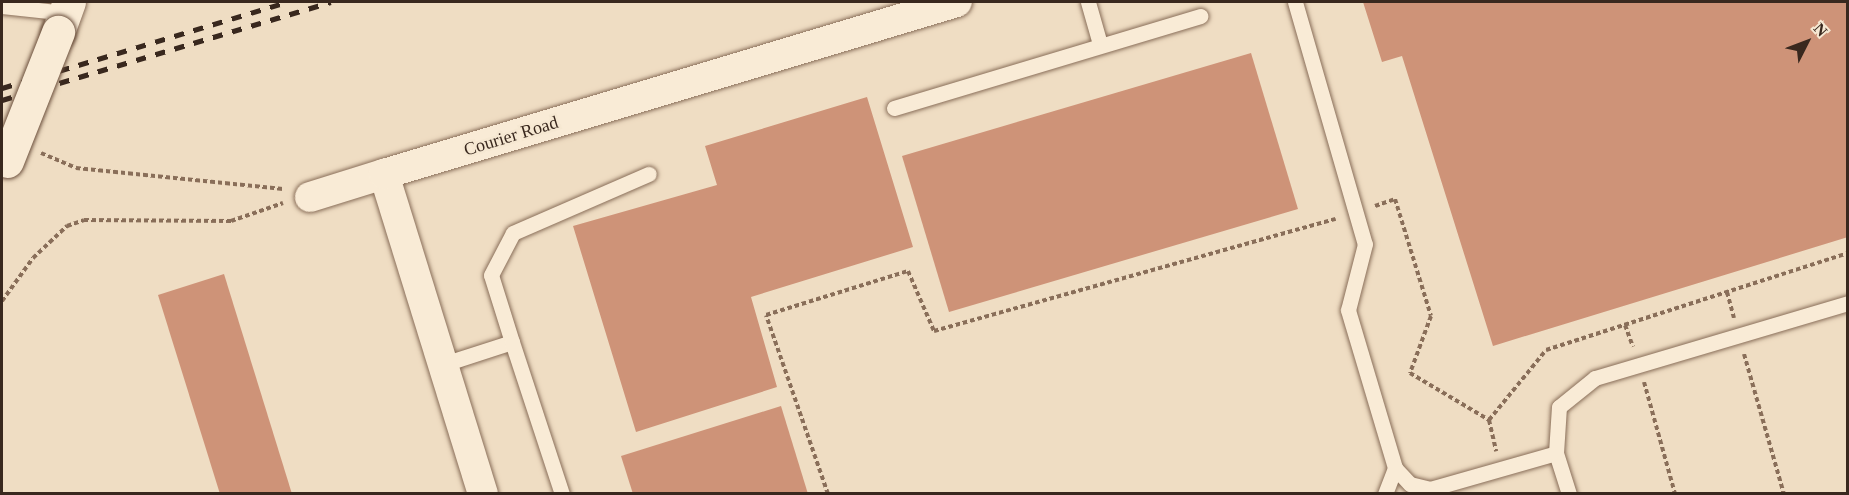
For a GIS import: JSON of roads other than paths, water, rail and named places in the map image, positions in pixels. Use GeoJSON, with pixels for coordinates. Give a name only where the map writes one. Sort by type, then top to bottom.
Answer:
{"type":"FeatureCollection","features":[{"type":"Feature","properties":{"kind":"street","name":"Courier Road"},"geometry":{"type":"LineString","coordinates":[[302,195],[384,174],[957,2]]}},
{"type":"Feature","properties":{"kind":"street"},"geometry":{"type":"LineString","coordinates":[[7,160],[64,15]]}},
{"type":"Feature","properties":{"kind":"street"},"geometry":{"type":"LineString","coordinates":[[384,174],[483,494]]}},
{"type":"Feature","properties":{"kind":"lane"},"geometry":{"type":"LineString","coordinates":[[1088,2],[1100,44]]}},
{"type":"Feature","properties":{"kind":"lane"},"geometry":{"type":"LineString","coordinates":[[1295,2],[1365,244],[1348,310],[1395,468],[1410,484],[1423,491],[1556,453]]}},
{"type":"Feature","properties":{"kind":"lane"},"geometry":{"type":"LineString","coordinates":[[2,6],[64,15]]}},
{"type":"Feature","properties":{"kind":"lane"},"geometry":{"type":"LineString","coordinates":[[894,108],[1100,44],[1201,16]]}},
{"type":"Feature","properties":{"kind":"lane"},"geometry":{"type":"LineString","coordinates":[[562,494],[491,275],[513,233],[649,174]]}},
{"type":"Feature","properties":{"kind":"lane"},"geometry":{"type":"LineString","coordinates":[[1569,494],[1556,453],[1559,407],[1595,378],[1848,303]]}},
{"type":"Feature","properties":{"kind":"lane"},"geometry":{"type":"LineString","coordinates":[[444,364],[512,342]]}},
{"type":"Feature","properties":{"kind":"lane"},"geometry":{"type":"LineString","coordinates":[[1385,494],[1395,468]]}},
{"type":"Feature","properties":{"kind":"railway"},"geometry":{"type":"LineString","coordinates":[[2,88],[287,2]]}},
{"type":"Feature","properties":{"kind":"railway"},"geometry":{"type":"LineString","coordinates":[[2,100],[331,2]]}}]}
